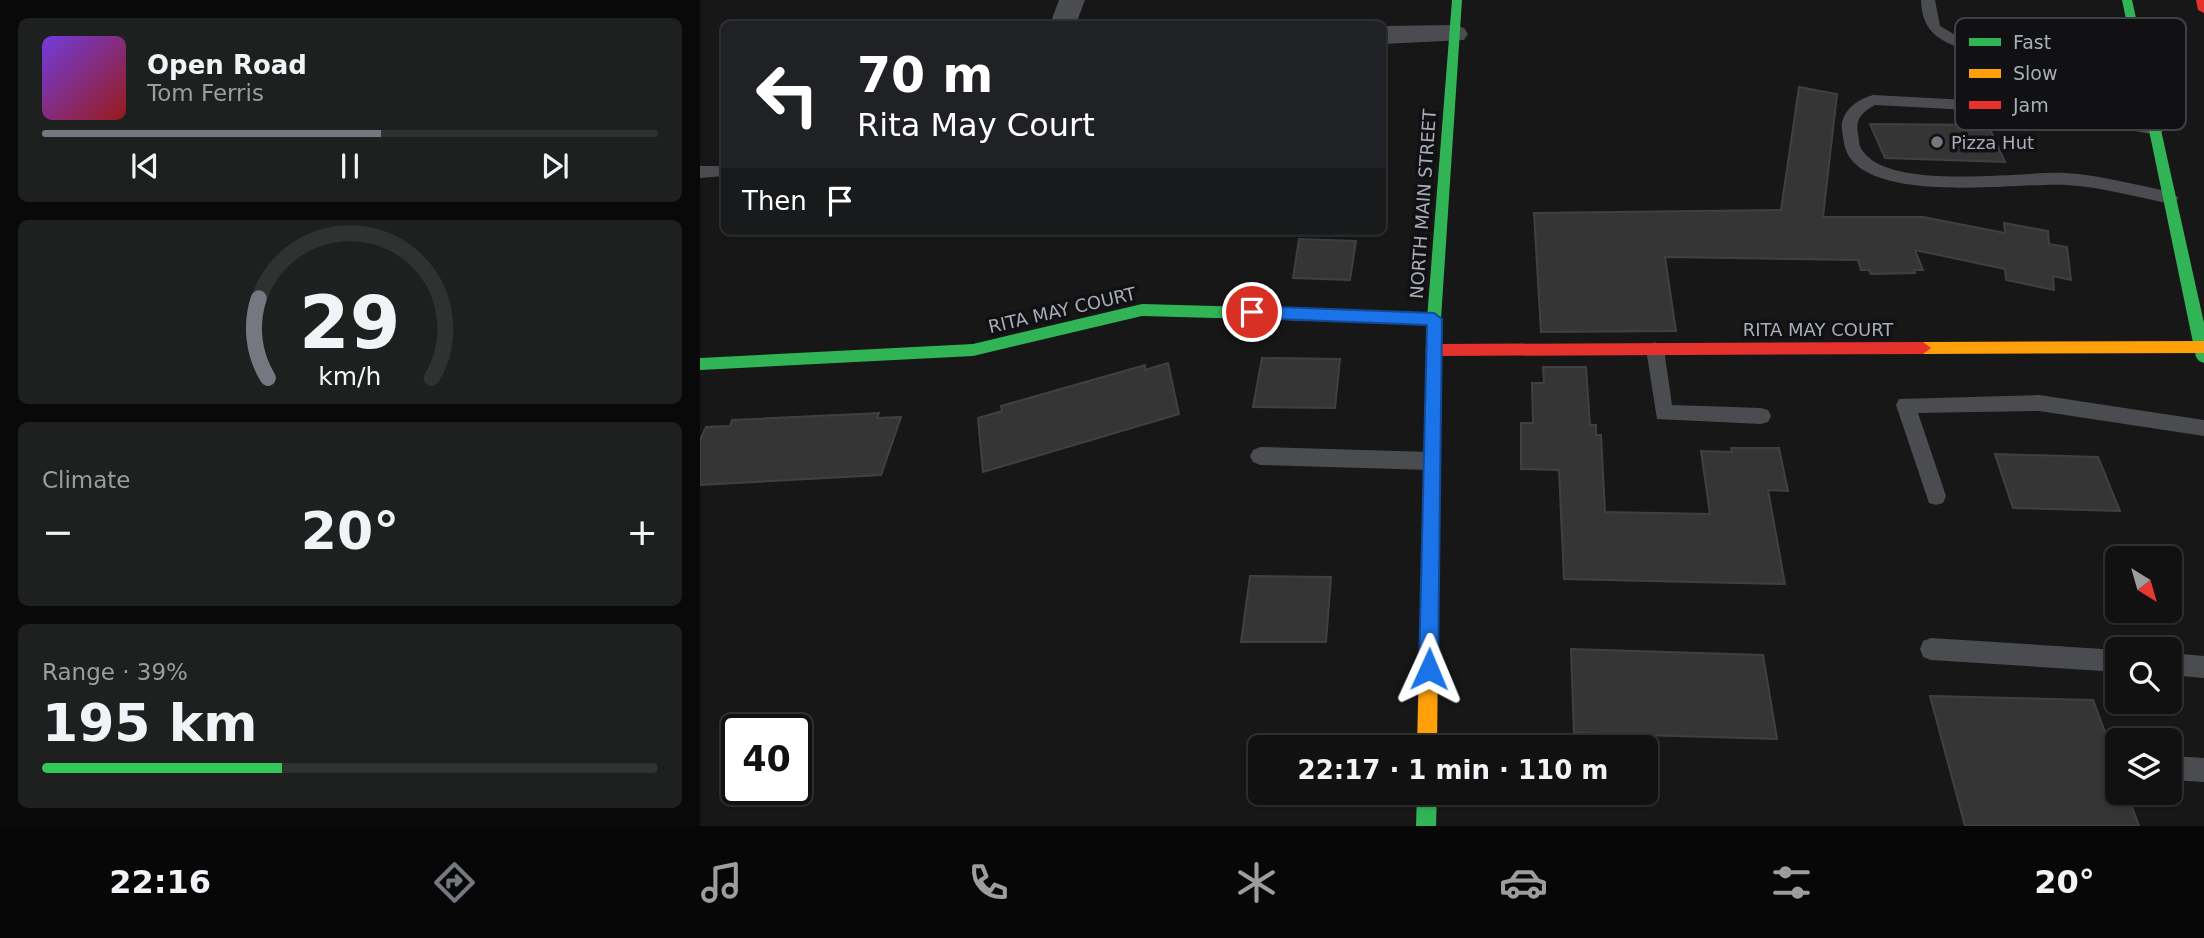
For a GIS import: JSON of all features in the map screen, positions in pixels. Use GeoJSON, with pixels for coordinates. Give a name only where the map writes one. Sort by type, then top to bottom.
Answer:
{"type":"FeatureCollection","features":[{"type":"Feature","properties":{"kind":"street"},"geometry":{"type":"LineString","coordinates":[[1064,21],[1072,0]]}},
{"type":"Feature","properties":{"kind":"street","name":"NORTH MAIN STREET"},"geometry":{"type":"LineString","coordinates":[[1427,735],[1434,319],[1457,0]]}},
{"type":"Feature","properties":{"kind":"street"},"geometry":{"type":"LineString","coordinates":[[2127,0],[2131,18]]}},
{"type":"Feature","properties":{"kind":"street"},"geometry":{"type":"LineString","coordinates":[[2201,0],[2204,10]]}},
{"type":"Feature","properties":{"kind":"street"},"geometry":{"type":"LineString","coordinates":[[1386,35],[1454,34]]}},
{"type":"Feature","properties":{"kind":"street"},"geometry":{"type":"LineString","coordinates":[[2157,130],[2203,350]]}},
{"type":"Feature","properties":{"kind":"street","name":"RITA MAY COURT"},"geometry":{"type":"LineString","coordinates":[[700,364],[973,350],[1142,310],[1434,319]]}},
{"type":"Feature","properties":{"kind":"street","name":"RITA MAY COURT"},"geometry":{"type":"LineString","coordinates":[[1433,350],[2203,350]]}},
{"type":"Feature","properties":{"kind":"street"},"geometry":{"type":"LineString","coordinates":[[1426,826],[1427,805]]}},
{"type":"Feature","properties":{"kind":"lane"},"geometry":{"type":"LineString","coordinates":[[1928,0],[1928,19],[1933,28],[1955,41]]}},
{"type":"Feature","properties":{"kind":"lane"},"geometry":{"type":"LineString","coordinates":[[1955,104],[1873,100],[1860,106],[1852,115],[1849,146],[1858,161],[1904,180],[2063,179],[2171,198]]}},
{"type":"Feature","properties":{"kind":"lane"},"geometry":{"type":"LineString","coordinates":[[700,172],[721,171]]}},
{"type":"Feature","properties":{"kind":"lane"},"geometry":{"type":"LineString","coordinates":[[1655,349],[1664,413],[1761,416]]}},
{"type":"Feature","properties":{"kind":"lane"},"geometry":{"type":"LineString","coordinates":[[1936,496],[1906,405],[2039,403],[2204,428]]}},
{"type":"Feature","properties":{"kind":"lane"},"geometry":{"type":"LineString","coordinates":[[1260,456],[1431,461]]}},
{"type":"Feature","properties":{"kind":"lane"},"geometry":{"type":"LineString","coordinates":[[1931,649],[2105,660]]}},
{"type":"Feature","properties":{"kind":"lane"},"geometry":{"type":"LineString","coordinates":[[2182,665],[2204,667]]}},
{"type":"Feature","properties":{"kind":"lane"},"geometry":{"type":"LineString","coordinates":[[2182,769],[2204,770]]}},
{"type":"Feature","properties":{"kind":"building"},"geometry":{"type":"Polygon","coordinates":[[[1799,87],[1837,94],[1823,217],[1923,217],[2005,233],[2004,223],[2048,231],[2049,244],[2067,247],[2071,280],[2053,276],[2054,290],[2006,280],[2005,269],[1915,250],[1923,270],[1914,270],[1915,273],[1871,274],[1869,270],[1861,270],[1858,260],[1665,257],[1676,331],[1541,332],[1534,213],[1781,210],[1799,87]]]}},
{"type":"Feature","properties":{"kind":"building","name":"Pizza Hut"},"geometry":{"type":"Polygon","coordinates":[[[1870,124],[1955,125],[1955,130],[1990,130],[2005,162],[1885,158],[1870,124]]]}},
{"type":"Feature","properties":{"kind":"building"},"geometry":{"type":"Polygon","coordinates":[[[1299,239],[1356,241],[1350,280],[1293,278],[1299,239]]]}},
{"type":"Feature","properties":{"kind":"building"},"geometry":{"type":"Polygon","coordinates":[[[1262,358],[1340,359],[1335,408],[1253,407],[1262,358]]]}},
{"type":"Feature","properties":{"kind":"building"},"geometry":{"type":"Polygon","coordinates":[[[1168,363],[1179,414],[983,472],[978,418],[1002,411],[1001,406],[1145,365],[1145,370],[1168,363]]]}},
{"type":"Feature","properties":{"kind":"building"},"geometry":{"type":"Polygon","coordinates":[[[1543,367],[1586,367],[1590,425],[1596,425],[1596,435],[1601,435],[1605,512],[1710,514],[1701,451],[1732,452],[1731,448],[1779,448],[1788,491],[1768,490],[1785,584],[1564,579],[1559,470],[1521,469],[1521,423],[1533,423],[1532,383],[1544,383],[1543,367]]]}},
{"type":"Feature","properties":{"kind":"building"},"geometry":{"type":"Polygon","coordinates":[[[879,413],[877,418],[901,417],[881,475],[700,485],[700,440],[706,427],[730,426],[732,420],[879,413]]]}},
{"type":"Feature","properties":{"kind":"building"},"geometry":{"type":"Polygon","coordinates":[[[1995,454],[2098,457],[2120,511],[2013,508],[1995,454]]]}},
{"type":"Feature","properties":{"kind":"building"},"geometry":{"type":"Polygon","coordinates":[[[1250,576],[1331,577],[1326,642],[1241,642],[1250,576]]]}},
{"type":"Feature","properties":{"kind":"building"},"geometry":{"type":"Polygon","coordinates":[[[1571,649],[1763,655],[1777,739],[1574,733],[1571,649]]]}},
{"type":"Feature","properties":{"kind":"building"},"geometry":{"type":"Polygon","coordinates":[[[1930,696],[2093,700],[2105,732],[2105,805],[2131,805],[2139,826],[1965,826],[1930,696]]]}},
{"type":"Feature","properties":{"kind":"traffic: fast"},"geometry":{"type":"LineString","coordinates":[[1433,401],[1434,319],[1457,0]]}},
{"type":"Feature","properties":{"kind":"traffic: fast"},"geometry":{"type":"LineString","coordinates":[[2127,0],[2131,18]]}},
{"type":"Feature","properties":{"kind":"traffic: fast"},"geometry":{"type":"LineString","coordinates":[[2155,130],[2204,357]]}},
{"type":"Feature","properties":{"kind":"traffic: fast"},"geometry":{"type":"LineString","coordinates":[[700,364],[973,350],[1142,310],[1251,313]]}},
{"type":"Feature","properties":{"kind":"traffic: fast"},"geometry":{"type":"LineString","coordinates":[[1426,826],[1427,805]]}},
{"type":"Feature","properties":{"kind":"traffic: slow"},"geometry":{"type":"LineString","coordinates":[[1251,313],[1434,319]]}},
{"type":"Feature","properties":{"kind":"traffic: slow"},"geometry":{"type":"LineString","coordinates":[[1923,348],[2204,347]]}},
{"type":"Feature","properties":{"kind":"traffic: slow"},"geometry":{"type":"LineString","coordinates":[[1427,735],[1433,401]]}},
{"type":"Feature","properties":{"kind":"traffic: jam"},"geometry":{"type":"LineString","coordinates":[[2201,0],[2204,10]]}},
{"type":"Feature","properties":{"kind":"traffic: jam"},"geometry":{"type":"LineString","coordinates":[[1433,350],[1923,348]]}},
{"type":"Feature","properties":{"kind":"place","name":"Pizza Hut"},"geometry":{"type":"Point","coordinates":[1937,142]}},
{"type":"Feature","properties":{"kind":"route"},"geometry":{"type":"LineString","coordinates":[[1252,312],[1434,319],[1429,669]]}}]}
